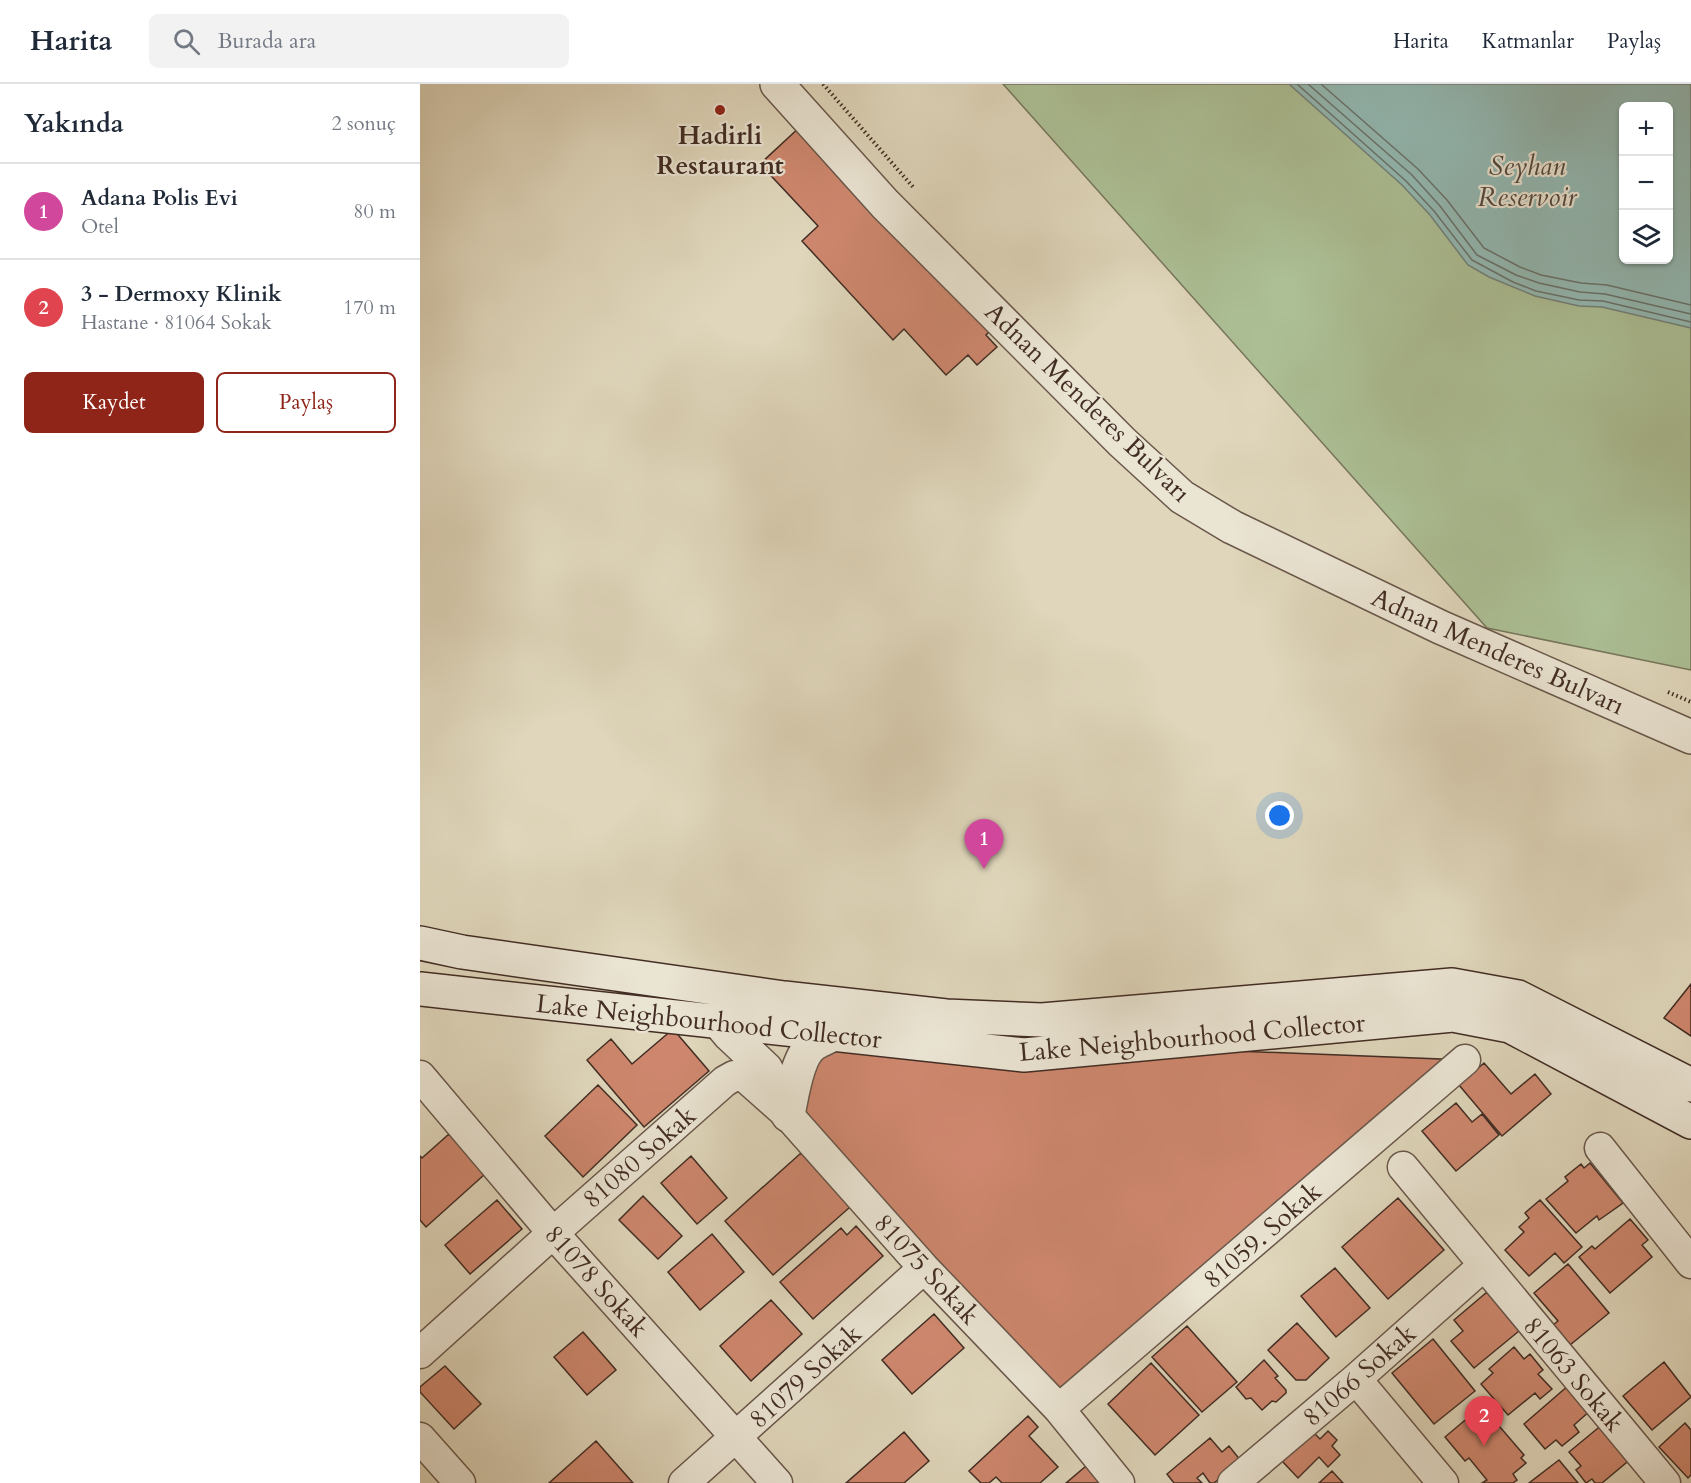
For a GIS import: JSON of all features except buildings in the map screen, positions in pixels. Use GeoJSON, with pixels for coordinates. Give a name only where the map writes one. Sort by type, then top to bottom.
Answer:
{"type":"FeatureCollection","features":[{"type":"Feature","properties":{"kind":"main road","name":"Adnan Menderes Bulvarı"},"geometry":{"type":"LineString","coordinates":[[777,84],[885,204],[1182,498],[1232,527],[1440,627],[1691,737]]}},
{"type":"Feature","properties":{"kind":"main road","name":"Lake Neighbourhood Collector"},"geometry":{"type":"LineString","coordinates":[[420,943],[474,953],[784,998],[946,1016],[1030,1020],[1452,985],[1518,997],[1691,1085]]}},
{"type":"Feature","properties":{"kind":"main road","name":"Lake Neighbourhood Collector"},"geometry":{"type":"LineString","coordinates":[[420,989],[1024,1055],[1453,1015],[1510,1026],[1691,1122]]}},
{"type":"Feature","properties":{"kind":"main road"},"geometry":{"type":"LineString","coordinates":[[719,1022],[766,1070],[788,1115]]}},
{"type":"Feature","properties":{"kind":"main road"},"geometry":{"type":"LineString","coordinates":[[788,1115],[797,1073],[808,1050],[813,1044],[832,1035]]}},
{"type":"Feature","properties":{"kind":"street","name":"81059. Sokak"},"geometry":{"type":"LineString","coordinates":[[1059,1409],[1465,1060]]}},
{"type":"Feature","properties":{"kind":"street","name":"81078 Sokak"},"geometry":{"type":"LineString","coordinates":[[420,1076],[552,1233],[777,1483]]}},
{"type":"Feature","properties":{"kind":"street","name":"81075 Sokak"},"geometry":{"type":"LineString","coordinates":[[724,1081],[734,1076],[744,1076],[788,1115],[924,1268],[1059,1409],[1119,1483]]}},
{"type":"Feature","properties":{"kind":"street","name":"81080 Sokak"},"geometry":{"type":"LineString","coordinates":[[420,1353],[724,1081]]}},
{"type":"Feature","properties":{"kind":"street"},"geometry":{"type":"LineString","coordinates":[[1600,1148],[1691,1263]]}},
{"type":"Feature","properties":{"kind":"street","name":"81063 Sokak"},"geometry":{"type":"LineString","coordinates":[[1403,1167],[1665,1483]]}},
{"type":"Feature","properties":{"kind":"street","name":"81066 Sokak"},"geometry":{"type":"LineString","coordinates":[[1251,1478],[1356,1379],[1483,1266]]}},
{"type":"Feature","properties":{"kind":"street","name":"81079 Sokak"},"geometry":{"type":"LineString","coordinates":[[684,1483],[924,1268]]}},
{"type":"Feature","properties":{"kind":"street"},"geometry":{"type":"LineString","coordinates":[[1356,1379],[1443,1483]]}},
{"type":"Feature","properties":{"kind":"street"},"geometry":{"type":"LineString","coordinates":[[420,1438],[460,1483]]}},
{"type":"Feature","properties":{"kind":"path"},"geometry":{"type":"LineString","coordinates":[[823,84],[914,189]]}},
{"type":"Feature","properties":{"kind":"path"},"geometry":{"type":"LineString","coordinates":[[1659,688],[1691,702]]}},
{"type":"Feature","properties":{"kind":"green space"},"geometry":{"type":"Polygon","coordinates":[[[1003,84],[1691,84],[1691,670],[1487,628],[1003,84]]]}},
{"type":"Feature","properties":{"kind":"water","name":"Seyhan Reservoir"},"geometry":{"type":"Polygon","coordinates":[[[1289,84],[1691,84],[1691,328],[1602,307],[1579,306],[1535,296],[1489,277],[1468,265],[1430,215],[1402,185],[1289,84]]]}},
{"type":"Feature","properties":{"kind":"place","name":"Hadirli Restaurant"},"geometry":{"type":"Point","coordinates":[720,110]}},
{"type":"Feature","properties":{"kind":"place","name":"Adana Polis Evi"},"geometry":{"type":"Point","coordinates":[984,869]}},
{"type":"Feature","properties":{"kind":"place","name":"3 - Dermoxy Klinik"},"geometry":{"type":"Point","coordinates":[1484,1446]}}]}
